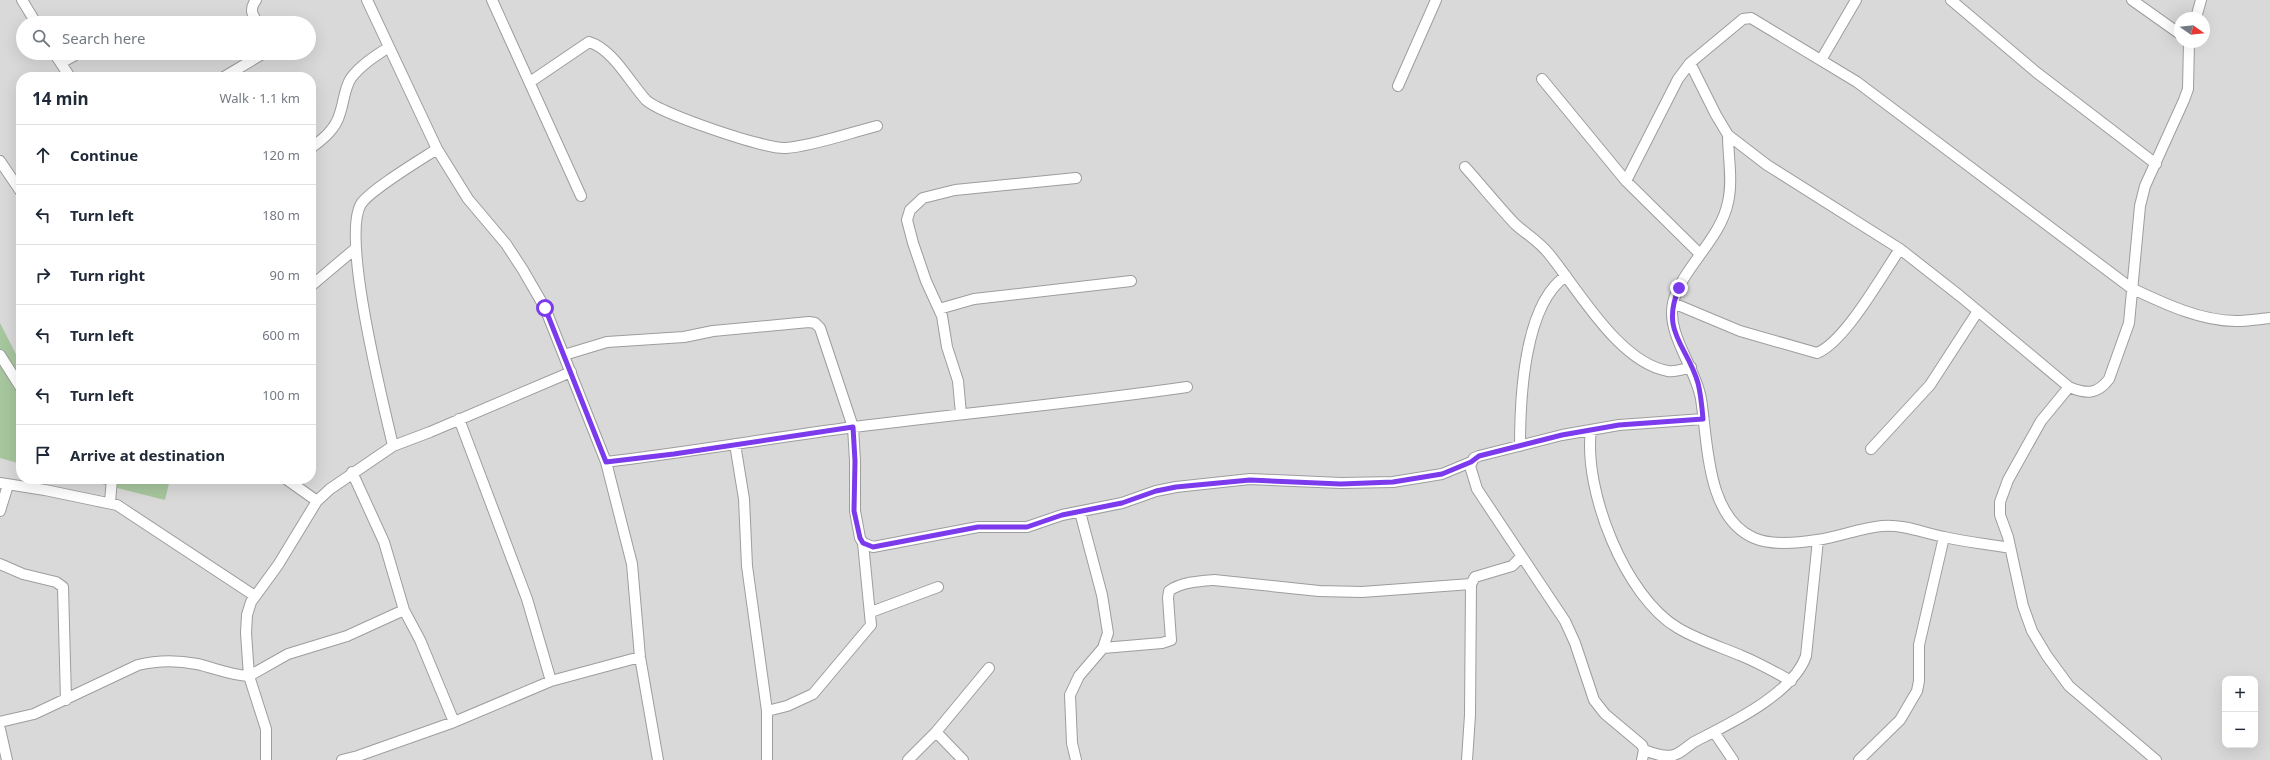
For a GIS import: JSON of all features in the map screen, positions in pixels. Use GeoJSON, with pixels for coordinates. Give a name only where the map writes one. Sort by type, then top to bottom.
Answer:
{"type":"FeatureCollection","features":[{"type":"Feature","properties":{"kind":"street"},"geometry":{"type":"LineString","coordinates":[[22,0],[32,16]]}},
{"type":"Feature","properties":{"kind":"street"},"geometry":{"type":"LineString","coordinates":[[253,16],[251,8],[256,0]]}},
{"type":"Feature","properties":{"kind":"street"},"geometry":{"type":"LineString","coordinates":[[367,0],[437,149],[468,199],[506,244],[545,308],[606,462],[632,564],[640,657],[658,760]]}},
{"type":"Feature","properties":{"kind":"street"},"geometry":{"type":"LineString","coordinates":[[492,0],[581,196]]}},
{"type":"Feature","properties":{"kind":"street"},"geometry":{"type":"LineString","coordinates":[[1398,86],[1436,0]]}},
{"type":"Feature","properties":{"kind":"street"},"geometry":{"type":"LineString","coordinates":[[1821,60],[1856,0]]}},
{"type":"Feature","properties":{"kind":"street"},"geometry":{"type":"LineString","coordinates":[[1951,0],[2036,72],[2156,164]]}},
{"type":"Feature","properties":{"kind":"street"},"geometry":{"type":"LineString","coordinates":[[2132,0],[2174,30]]}},
{"type":"Feature","properties":{"kind":"street"},"geometry":{"type":"LineString","coordinates":[[2198,12],[2201,0]]}},
{"type":"Feature","properties":{"kind":"street"},"geometry":{"type":"LineString","coordinates":[[1626,180],[1678,79],[1690,63],[1746,18],[1751,18],[1803,51],[1821,60],[1895,111],[2131,288],[2160,302],[2197,315],[2235,321],[2270,318]]}},
{"type":"Feature","properties":{"kind":"street"},"geometry":{"type":"LineString","coordinates":[[530,82],[589,42],[619,67],[647,101],[672,114],[766,147],[786,148],[877,126]]}},
{"type":"Feature","properties":{"kind":"street"},"geometry":{"type":"LineString","coordinates":[[316,143],[334,127],[340,115],[351,79],[362,66],[389,47]]}},
{"type":"Feature","properties":{"kind":"street"},"geometry":{"type":"LineString","coordinates":[[1690,63],[1716,115],[1728,135],[1768,165],[1900,249],[1978,311],[2069,387],[2084,393],[2104,386],[2109,379],[2129,323],[2131,288],[2140,206],[2145,186],[2188,89],[2189,48]]}},
{"type":"Feature","properties":{"kind":"street"},"geometry":{"type":"LineString","coordinates":[[58,60],[67,72]]}},
{"type":"Feature","properties":{"kind":"street"},"geometry":{"type":"LineString","coordinates":[[61,64],[68,60]]}},
{"type":"Feature","properties":{"kind":"street"},"geometry":{"type":"LineString","coordinates":[[232,72],[252,60]]}},
{"type":"Feature","properties":{"kind":"street"},"geometry":{"type":"LineString","coordinates":[[1542,80],[1626,180],[1700,254]]}},
{"type":"Feature","properties":{"kind":"street"},"geometry":{"type":"LineString","coordinates":[[1728,135],[1729,200],[1715,234],[1700,254],[1673,303],[1672,324],[1698,382],[1713,483],[1732,521],[1754,538],[1788,542],[1818,540],[1881,526],[1892,526],[1944,537],[2010,548]]}},
{"type":"Feature","properties":{"kind":"street"},"geometry":{"type":"LineString","coordinates":[[393,446],[363,308],[356,248],[358,211],[365,198],[437,149]]}},
{"type":"Feature","properties":{"kind":"street"},"geometry":{"type":"LineString","coordinates":[[0,161],[16,185]]}},
{"type":"Feature","properties":{"kind":"street"},"geometry":{"type":"LineString","coordinates":[[1465,167],[1514,222],[1548,253],[1595,316],[1613,337],[1630,351],[1661,369],[1670,371],[1692,367]]}},
{"type":"Feature","properties":{"kind":"street"},"geometry":{"type":"LineString","coordinates":[[961,414],[958,381],[947,347],[939,309],[926,281],[913,243],[908,216],[914,204],[932,196],[955,190],[1076,178]]}},
{"type":"Feature","properties":{"kind":"street"},"geometry":{"type":"LineString","coordinates":[[316,282],[356,248]]}},
{"type":"Feature","properties":{"kind":"street"},"geometry":{"type":"LineString","coordinates":[[1673,303],[1740,331],[1817,353],[1828,346],[1845,330],[1900,249]]}},
{"type":"Feature","properties":{"kind":"street"},"geometry":{"type":"LineString","coordinates":[[1520,446],[1521,390],[1532,332],[1552,287],[1566,276]]}},
{"type":"Feature","properties":{"kind":"street"},"geometry":{"type":"LineString","coordinates":[[939,309],[974,299],[1131,281]]}},
{"type":"Feature","properties":{"kind":"street"},"geometry":{"type":"LineString","coordinates":[[1871,449],[1930,385],[1978,311]]}},
{"type":"Feature","properties":{"kind":"street"},"geometry":{"type":"LineString","coordinates":[[564,355],[607,342],[684,337],[713,331],[809,322],[820,328],[853,427],[855,461],[854,511],[860,538],[863,543],[871,612],[871,625],[866,633],[813,694],[787,706],[767,711]]}},
{"type":"Feature","properties":{"kind":"street"},"geometry":{"type":"LineString","coordinates":[[1,360],[16,381]]}},
{"type":"Feature","properties":{"kind":"street"},"geometry":{"type":"LineString","coordinates":[[266,760],[266,729],[249,676],[247,615],[251,602],[278,565],[317,501],[352,472],[393,446],[571,372]]}},
{"type":"Feature","properties":{"kind":"street"},"geometry":{"type":"LineString","coordinates":[[606,462],[674,454],[853,427],[1085,401],[1186,387]]}},
{"type":"Feature","properties":{"kind":"street"},"geometry":{"type":"LineString","coordinates":[[2069,387],[2040,421],[2003,490],[2000,515],[2010,548],[2023,606],[2032,631],[2047,656],[2069,686],[2156,760]]}},
{"type":"Feature","properties":{"kind":"street"},"geometry":{"type":"LineString","coordinates":[[459,419],[527,599],[551,681]]}},
{"type":"Feature","properties":{"kind":"street"},"geometry":{"type":"LineString","coordinates":[[863,543],[873,547],[978,527],[1027,527],[1080,512],[1122,503],[1156,491],[1215,482],[1250,480],[1341,484],[1393,482],[1442,474],[1471,462],[1479,456],[1591,430],[1654,421],[1703,419]]}},
{"type":"Feature","properties":{"kind":"street"},"geometry":{"type":"LineString","coordinates":[[1591,430],[1588,449],[1599,507],[1607,530],[1643,596],[1659,614],[1677,628],[1744,657],[1791,681]]}},
{"type":"Feature","properties":{"kind":"street"},"geometry":{"type":"LineString","coordinates":[[735,444],[744,499],[749,580],[767,711],[767,760]]}},
{"type":"Feature","properties":{"kind":"street"},"geometry":{"type":"LineString","coordinates":[[1471,462],[1470,466],[1477,489],[1565,621],[1575,643],[1594,700],[1605,714],[1637,739],[1643,755],[1674,755],[1765,701],[1791,681],[1802,667],[1806,656],[1818,540]]}},
{"type":"Feature","properties":{"kind":"street"},"geometry":{"type":"LineString","coordinates":[[352,472],[384,542],[404,610],[420,640],[454,722]]}},
{"type":"Feature","properties":{"kind":"street"},"geometry":{"type":"LineString","coordinates":[[0,512],[4,484],[110,502],[128,510],[256,596]]}},
{"type":"Feature","properties":{"kind":"street"},"geometry":{"type":"LineString","coordinates":[[110,502],[112,484]]}},
{"type":"Feature","properties":{"kind":"street"},"geometry":{"type":"LineString","coordinates":[[293,484],[317,501]]}},
{"type":"Feature","properties":{"kind":"street"},"geometry":{"type":"LineString","coordinates":[[1076,760],[1072,743],[1070,695],[1079,676],[1103,648],[1108,633],[1108,624],[1080,512]]}},
{"type":"Feature","properties":{"kind":"street"},"geometry":{"type":"LineString","coordinates":[[1859,760],[1900,720],[1917,691],[1919,681],[1919,645],[1944,537]]}},
{"type":"Feature","properties":{"kind":"street"},"geometry":{"type":"LineString","coordinates":[[1467,760],[1470,715],[1471,584],[1475,577],[1512,566],[1521,557]]}},
{"type":"Feature","properties":{"kind":"street"},"geometry":{"type":"LineString","coordinates":[[0,564],[23,574],[56,582],[63,587],[66,700]]}},
{"type":"Feature","properties":{"kind":"street"},"geometry":{"type":"LineString","coordinates":[[1103,648],[1162,643],[1171,640],[1168,598],[1169,591],[1174,588],[1199,581],[1214,580],[1319,591],[1362,592],[1471,584]]}},
{"type":"Feature","properties":{"kind":"street"},"geometry":{"type":"LineString","coordinates":[[871,612],[938,587]]}},
{"type":"Feature","properties":{"kind":"street"},"geometry":{"type":"LineString","coordinates":[[0,722],[34,714],[138,665],[151,662],[173,661],[197,664],[232,674],[249,676],[288,654],[347,636],[404,610]]}},
{"type":"Feature","properties":{"kind":"street"},"geometry":{"type":"LineString","coordinates":[[342,760],[358,756],[454,722],[551,681],[640,657]]}},
{"type":"Feature","properties":{"kind":"street"},"geometry":{"type":"LineString","coordinates":[[908,760],[936,732],[989,668]]}},
{"type":"Feature","properties":{"kind":"street"},"geometry":{"type":"LineString","coordinates":[[0,729],[7,760]]}},
{"type":"Feature","properties":{"kind":"street"},"geometry":{"type":"LineString","coordinates":[[936,732],[964,760]]}},
{"type":"Feature","properties":{"kind":"street"},"geometry":{"type":"LineString","coordinates":[[1714,732],[1733,760]]}},
{"type":"Feature","properties":{"kind":"shaded area"},"geometry":{"type":"Polygon","coordinates":[[[0,0],[2270,0],[2270,760],[0,760],[0,0]]]}},
{"type":"Feature","properties":{"kind":"green space"},"geometry":{"type":"Polygon","coordinates":[[[0,323],[16,354],[16,463],[0,458],[0,323]]]}},
{"type":"Feature","properties":{"kind":"green space"},"geometry":{"type":"Polygon","coordinates":[[[101,484],[169,484],[165,500],[101,484]]]}},
{"type":"Feature","properties":{"kind":"route"},"geometry":{"type":"LineString","coordinates":[[545,308],[606,462],[674,454],[853,427],[855,461],[854,511],[860,538],[867,546],[873,547],[978,527],[1027,527],[1062,515],[1122,503],[1156,491],[1215,482],[1250,480],[1341,484],[1393,482],[1430,477],[1442,474],[1471,462],[1474,458],[1479,456],[1562,435],[1619,425],[1654,421],[1703,419],[1698,382],[1672,324],[1673,303],[1679,288]]}}]}
